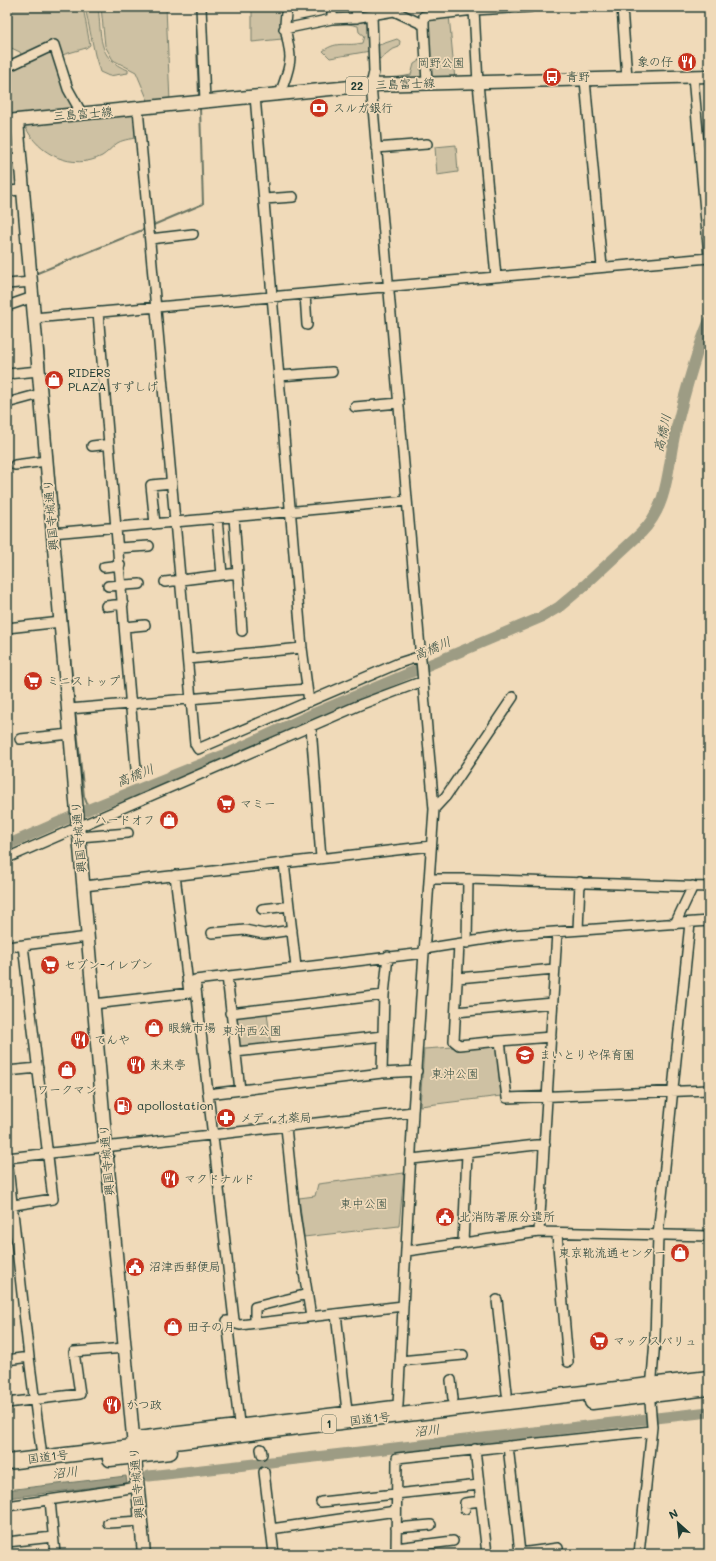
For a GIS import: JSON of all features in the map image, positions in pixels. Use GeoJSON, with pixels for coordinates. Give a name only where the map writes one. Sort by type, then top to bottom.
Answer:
{"type":"FeatureCollection","features":[{"type":"Feature","properties":{"kind":"highway","name":"国道1号"},"geometry":{"type":"LineString","coordinates":[[651,1390],[709,1378]]}},
{"type":"Feature","properties":{"kind":"highway","name":"国道1号"},"geometry":{"type":"LineString","coordinates":[[7,1462],[134,1446],[651,1390],[709,1388]]}},
{"type":"Feature","properties":{"kind":"highway","name":"国道1号"},"geometry":{"type":"LineString","coordinates":[[7,1471],[134,1446]]}},
{"type":"Feature","properties":{"kind":"main road","name":"三島富士線"},"geometry":{"type":"LineString","coordinates":[[12,121],[371,85],[709,76]]}},
{"type":"Feature","properties":{"kind":"main road","name":"興国寺城通り"},"geometry":{"type":"LineString","coordinates":[[12,121],[21,158],[52,533],[61,622],[73,709],[71,734],[78,829],[144,1554]]}},
{"type":"Feature","properties":{"kind":"street"},"geometry":{"type":"LineString","coordinates":[[202,7],[205,101]]}},
{"type":"Feature","properties":{"kind":"street"},"geometry":{"type":"LineString","coordinates":[[280,94],[288,70],[290,57],[284,30],[288,7]]}},
{"type":"Feature","properties":{"kind":"street"},"geometry":{"type":"LineString","coordinates":[[332,7],[332,18]]}},
{"type":"Feature","properties":{"kind":"street"},"geometry":{"type":"LineString","coordinates":[[356,7],[357,18]]}},
{"type":"Feature","properties":{"kind":"street"},"geometry":{"type":"LineString","coordinates":[[427,83],[424,16],[474,9],[530,7]]}},
{"type":"Feature","properties":{"kind":"street"},"geometry":{"type":"LineString","coordinates":[[622,7],[627,78]]}},
{"type":"Feature","properties":{"kind":"street"},"geometry":{"type":"LineString","coordinates":[[284,30],[306,23],[332,18],[357,18],[372,16],[395,9],[424,25]]}},
{"type":"Feature","properties":{"kind":"street"},"geometry":{"type":"LineString","coordinates":[[474,9],[478,82],[496,277]]}},
{"type":"Feature","properties":{"kind":"street"},"geometry":{"type":"LineString","coordinates":[[134,1446],[141,1436],[398,1405],[412,1159],[413,1112],[434,809],[422,656],[371,85],[374,72],[372,16]]}},
{"type":"Feature","properties":{"kind":"street"},"geometry":{"type":"LineString","coordinates":[[7,67],[54,45],[68,89],[82,114]]}},
{"type":"Feature","properties":{"kind":"street"},"geometry":{"type":"LineString","coordinates":[[34,318],[709,257],[693,76]]}},
{"type":"Feature","properties":{"kind":"street"},"geometry":{"type":"LineString","coordinates":[[585,80],[602,267]]}},
{"type":"Feature","properties":{"kind":"street"},"geometry":{"type":"LineString","coordinates":[[255,96],[302,648],[309,702]]}},
{"type":"Feature","properties":{"kind":"street"},"geometry":{"type":"LineString","coordinates":[[138,109],[195,744],[198,749],[399,663],[422,656]]}},
{"type":"Feature","properties":{"kind":"street"},"geometry":{"type":"LineString","coordinates":[[376,148],[427,144]]}},
{"type":"Feature","properties":{"kind":"street"},"geometry":{"type":"LineString","coordinates":[[7,159],[21,158]]}},
{"type":"Feature","properties":{"kind":"street"},"geometry":{"type":"LineString","coordinates":[[7,191],[23,190]]}},
{"type":"Feature","properties":{"kind":"street"},"geometry":{"type":"LineString","coordinates":[[264,200],[293,197]]}},
{"type":"Feature","properties":{"kind":"street"},"geometry":{"type":"LineString","coordinates":[[149,231],[192,234]]}},
{"type":"Feature","properties":{"kind":"street"},"geometry":{"type":"LineString","coordinates":[[7,284],[32,282]]}},
{"type":"Feature","properties":{"kind":"street"},"geometry":{"type":"LineString","coordinates":[[305,294],[307,325]]}},
{"type":"Feature","properties":{"kind":"street"},"geometry":{"type":"LineString","coordinates":[[7,306],[33,296]]}},
{"type":"Feature","properties":{"kind":"street"},"geometry":{"type":"LineString","coordinates":[[98,312],[132,705],[136,769]]}},
{"type":"Feature","properties":{"kind":"street"},"geometry":{"type":"LineString","coordinates":[[7,374],[39,371]]}},
{"type":"Feature","properties":{"kind":"street"},"geometry":{"type":"LineString","coordinates":[[279,376],[332,372]]}},
{"type":"Feature","properties":{"kind":"street"},"geometry":{"type":"LineString","coordinates":[[7,403],[40,394]]}},
{"type":"Feature","properties":{"kind":"street"},"geometry":{"type":"LineString","coordinates":[[356,407],[399,403]]}},
{"type":"Feature","properties":{"kind":"street"},"geometry":{"type":"LineString","coordinates":[[92,446],[109,444]]}},
{"type":"Feature","properties":{"kind":"street"},"geometry":{"type":"LineString","coordinates":[[15,465],[46,461]]}},
{"type":"Feature","properties":{"kind":"street"},"geometry":{"type":"LineString","coordinates":[[154,524],[151,485],[172,482]]}},
{"type":"Feature","properties":{"kind":"street"},"geometry":{"type":"LineString","coordinates":[[52,533],[407,501]]}},
{"type":"Feature","properties":{"kind":"street"},"geometry":{"type":"LineString","coordinates":[[234,517],[242,631]]}},
{"type":"Feature","properties":{"kind":"street"},"geometry":{"type":"LineString","coordinates":[[217,518],[222,575]]}},
{"type":"Feature","properties":{"kind":"street"},"geometry":{"type":"LineString","coordinates":[[118,548],[149,546]]}},
{"type":"Feature","properties":{"kind":"street"},"geometry":{"type":"LineString","coordinates":[[104,567],[120,565]]}},
{"type":"Feature","properties":{"kind":"street"},"geometry":{"type":"LineString","coordinates":[[165,582],[238,573]]}},
{"type":"Feature","properties":{"kind":"street"},"geometry":{"type":"LineString","coordinates":[[108,586],[140,584]]}},
{"type":"Feature","properties":{"kind":"street"},"geometry":{"type":"LineString","coordinates":[[106,606],[123,604]]}},
{"type":"Feature","properties":{"kind":"street"},"geometry":{"type":"LineString","coordinates":[[7,628],[61,622]]}},
{"type":"Feature","properties":{"kind":"street"},"geometry":{"type":"LineString","coordinates":[[125,627],[145,625]]}},
{"type":"Feature","properties":{"kind":"street"},"geometry":{"type":"LineString","coordinates":[[188,659],[302,648]]}},
{"type":"Feature","properties":{"kind":"street"},"geometry":{"type":"LineString","coordinates":[[7,858],[78,829],[362,704],[423,679]]}},
{"type":"Feature","properties":{"kind":"street"},"geometry":{"type":"LineString","coordinates":[[73,709],[307,689]]}},
{"type":"Feature","properties":{"kind":"street"},"geometry":{"type":"LineString","coordinates":[[434,809],[446,796],[513,696]]}},
{"type":"Feature","properties":{"kind":"street"},"geometry":{"type":"LineString","coordinates":[[310,727],[321,858]]}},
{"type":"Feature","properties":{"kind":"street"},"geometry":{"type":"LineString","coordinates":[[20,739],[71,734]]}},
{"type":"Feature","properties":{"kind":"street"},"geometry":{"type":"LineString","coordinates":[[78,829],[128,833]]}},
{"type":"Feature","properties":{"kind":"street"},"geometry":{"type":"LineString","coordinates":[[84,886],[431,846]]}},
{"type":"Feature","properties":{"kind":"street"},"geometry":{"type":"LineString","coordinates":[[284,863],[296,967]]}},
{"type":"Feature","properties":{"kind":"street"},"geometry":{"type":"LineString","coordinates":[[94,1004],[188,993],[175,875]]}},
{"type":"Feature","properties":{"kind":"street"},"geometry":{"type":"LineString","coordinates":[[430,879],[580,882],[709,887]]}},
{"type":"Feature","properties":{"kind":"street"},"geometry":{"type":"LineString","coordinates":[[468,879],[463,944],[458,978],[454,1041],[459,1045],[552,1036]]}},
{"type":"Feature","properties":{"kind":"street"},"geometry":{"type":"LineString","coordinates":[[578,930],[580,882]]}},
{"type":"Feature","properties":{"kind":"street"},"geometry":{"type":"LineString","coordinates":[[675,924],[693,886]]}},
{"type":"Feature","properties":{"kind":"street"},"geometry":{"type":"LineString","coordinates":[[262,909],[289,906]]}},
{"type":"Feature","properties":{"kind":"street"},"geometry":{"type":"LineString","coordinates":[[403,1306],[240,1325],[236,1324],[234,1320],[195,980],[424,951],[512,935],[709,922]]}},
{"type":"Feature","properties":{"kind":"street"},"geometry":{"type":"LineString","coordinates":[[639,1554],[652,1429],[650,1410],[655,1340],[658,1235],[690,923]]}},
{"type":"Feature","properties":{"kind":"street"},"geometry":{"type":"LineString","coordinates":[[212,933],[245,930],[264,934],[292,930]]}},
{"type":"Feature","properties":{"kind":"street"},"geometry":{"type":"LineString","coordinates":[[539,1232],[552,1036],[554,969],[557,932]]}},
{"type":"Feature","properties":{"kind":"street"},"geometry":{"type":"LineString","coordinates":[[7,947],[88,937]]}},
{"type":"Feature","properties":{"kind":"street"},"geometry":{"type":"LineString","coordinates":[[10,1205],[53,1199],[23,945]]}},
{"type":"Feature","properties":{"kind":"street"},"geometry":{"type":"LineString","coordinates":[[382,1073],[384,995],[388,956]]}},
{"type":"Feature","properties":{"kind":"street"},"geometry":{"type":"LineString","coordinates":[[458,978],[554,969]]}},
{"type":"Feature","properties":{"kind":"street"},"geometry":{"type":"LineString","coordinates":[[227,976],[230,1013],[240,1090]]}},
{"type":"Feature","properties":{"kind":"street"},"geometry":{"type":"LineString","coordinates":[[230,1013],[384,995]]}},
{"type":"Feature","properties":{"kind":"street"},"geometry":{"type":"LineString","coordinates":[[456,1012],[553,1003]]}},
{"type":"Feature","properties":{"kind":"street"},"geometry":{"type":"LineString","coordinates":[[235,1052],[383,1036]]}},
{"type":"Feature","properties":{"kind":"street"},"geometry":{"type":"LineString","coordinates":[[500,1041],[507,1098],[548,1098],[709,1090]]}},
{"type":"Feature","properties":{"kind":"street"},"geometry":{"type":"LineString","coordinates":[[7,1071],[38,1068]]}},
{"type":"Feature","properties":{"kind":"street"},"geometry":{"type":"LineString","coordinates":[[208,1094],[382,1073],[417,1071]]}},
{"type":"Feature","properties":{"kind":"street"},"geometry":{"type":"LineString","coordinates":[[41,1449],[12,1243],[7,1158],[413,1112]]}},
{"type":"Feature","properties":{"kind":"street"},"geometry":{"type":"LineString","coordinates":[[286,1127],[295,1215],[311,1317]]}},
{"type":"Feature","properties":{"kind":"street"},"geometry":{"type":"LineString","coordinates":[[412,1159],[545,1144]]}},
{"type":"Feature","properties":{"kind":"street"},"geometry":{"type":"LineString","coordinates":[[463,1243],[467,1154]]}},
{"type":"Feature","properties":{"kind":"street"},"geometry":{"type":"LineString","coordinates":[[407,1251],[539,1232],[557,1234],[709,1236]]}},
{"type":"Feature","properties":{"kind":"street"},"geometry":{"type":"LineString","coordinates":[[557,1234],[568,1362]]}},
{"type":"Feature","properties":{"kind":"street"},"geometry":{"type":"LineString","coordinates":[[255,1323],[255,1307],[308,1294]]}},
{"type":"Feature","properties":{"kind":"street"},"geometry":{"type":"LineString","coordinates":[[497,1300],[507,1393]]}},
{"type":"Feature","properties":{"kind":"street"},"geometry":{"type":"LineString","coordinates":[[336,1314],[347,1411]]}},
{"type":"Feature","properties":{"kind":"street"},"geometry":{"type":"LineString","coordinates":[[234,1320],[227,1321],[239,1423]]}},
{"type":"Feature","properties":{"kind":"street"},"geometry":{"type":"LineString","coordinates":[[7,1402],[80,1394],[74,1352],[125,1348]]}},
{"type":"Feature","properties":{"kind":"street"},"geometry":{"type":"LineString","coordinates":[[400,1361],[463,1355]]}},
{"type":"Feature","properties":{"kind":"street"},"geometry":{"type":"LineString","coordinates":[[7,1360],[29,1357]]}},
{"type":"Feature","properties":{"kind":"street"},"geometry":{"type":"LineString","coordinates":[[451,1380],[453,1399]]}},
{"type":"Feature","properties":{"kind":"street"},"geometry":{"type":"LineString","coordinates":[[453,1541],[396,1551],[397,1458],[652,1429]]}},
{"type":"Feature","properties":{"kind":"street"},"geometry":{"type":"LineString","coordinates":[[508,1446],[520,1553],[558,1548],[558,1554]]}},
{"type":"Feature","properties":{"kind":"street"},"geometry":{"type":"LineString","coordinates":[[475,1449],[487,1554]]}},
{"type":"Feature","properties":{"kind":"street"},"geometry":{"type":"LineString","coordinates":[[264,1472],[274,1554]]}},
{"type":"Feature","properties":{"kind":"street"},"geometry":{"type":"LineString","coordinates":[[321,1502],[479,1485]]}},
{"type":"Feature","properties":{"kind":"street"},"geometry":{"type":"LineString","coordinates":[[7,1506],[138,1487]]}},
{"type":"Feature","properties":{"kind":"street"},"geometry":{"type":"LineString","coordinates":[[50,1500],[55,1554]]}},
{"type":"Feature","properties":{"kind":"street"},"geometry":{"type":"LineString","coordinates":[[465,1509],[465,1504],[481,1502]]}},
{"type":"Feature","properties":{"kind":"street"},"geometry":{"type":"LineString","coordinates":[[271,1529],[396,1512]]}},
{"type":"Feature","properties":{"kind":"street"},"geometry":{"type":"LineString","coordinates":[[108,1524],[141,1521]]}},
{"type":"Feature","properties":{"kind":"street"},"geometry":{"type":"LineString","coordinates":[[396,1528],[431,1525]]}},
{"type":"Feature","properties":{"kind":"street"},"geometry":{"type":"LineString","coordinates":[[7,1542],[53,1537]]}},
{"type":"Feature","properties":{"kind":"green space"},"geometry":{"type":"Polygon","coordinates":[[[7,7],[83,7],[90,45],[86,48],[55,57],[76,108],[7,119],[7,68],[23,59],[20,52],[7,46],[7,7]]]}},
{"type":"Feature","properties":{"kind":"green space"},"geometry":{"type":"Polygon","coordinates":[[[85,7],[98,7],[102,45],[110,59],[128,70],[128,73],[109,76],[100,72],[85,7]]]}},
{"type":"Feature","properties":{"kind":"green space"},"geometry":{"type":"Polygon","coordinates":[[[101,7],[166,7],[170,102],[149,103],[136,72],[113,60],[105,46],[101,7]]]}},
{"type":"Feature","properties":{"kind":"green space"},"geometry":{"type":"Polygon","coordinates":[[[252,7],[286,7],[281,21],[282,39],[252,42],[252,7]]]}},
{"type":"Feature","properties":{"kind":"green space","name":"岡野公園"},"geometry":{"type":"Polygon","coordinates":[[[449,15],[455,80],[430,80],[427,21],[431,18],[449,15]]]}},
{"type":"Feature","properties":{"kind":"green space"},"geometry":{"type":"Polygon","coordinates":[[[367,16],[371,33],[379,45],[397,39],[400,41],[399,47],[391,50],[380,59],[370,51],[330,58],[323,51],[333,46],[362,43],[364,36],[359,32],[358,26],[344,23],[344,20],[367,16]]]}},
{"type":"Feature","properties":{"kind":"green space"},"geometry":{"type":"Polygon","coordinates":[[[425,57],[425,81],[390,79],[411,75],[414,64],[425,57]]]}},
{"type":"Feature","properties":{"kind":"green space"},"geometry":{"type":"Polygon","coordinates":[[[131,113],[136,119],[136,138],[118,143],[102,156],[80,162],[58,158],[47,152],[38,145],[25,126],[27,124],[131,113]]]}},
{"type":"Feature","properties":{"kind":"green space"},"geometry":{"type":"Polygon","coordinates":[[[456,145],[458,172],[437,175],[435,147],[456,145]]]}},
{"type":"Feature","properties":{"kind":"green space","name":"東沖西公園"},"geometry":{"type":"Polygon","coordinates":[[[267,1012],[271,1046],[239,1050],[236,1016],[267,1012]]]}},
{"type":"Feature","properties":{"kind":"green space","name":"東沖公園"},"geometry":{"type":"Polygon","coordinates":[[[496,1044],[501,1096],[420,1106],[424,1049],[496,1044]]]}},
{"type":"Feature","properties":{"kind":"green space","name":"東中公園"},"geometry":{"type":"Polygon","coordinates":[[[404,1173],[399,1226],[304,1237],[299,1198],[315,1196],[318,1184],[404,1173]]]}},
{"type":"Feature","properties":{"kind":"shaded area"},"geometry":{"type":"Polygon","coordinates":[[[126,1476],[127,1483],[7,1498],[7,1490],[126,1476]]]}},
{"type":"Feature","properties":{"kind":"waterway"},"geometry":{"type":"LineString","coordinates":[[196,25],[199,96]]}},
{"type":"Feature","properties":{"kind":"waterway"},"geometry":{"type":"LineString","coordinates":[[151,226],[203,204],[200,108]]}},
{"type":"Feature","properties":{"kind":"waterway"},"geometry":{"type":"LineString","coordinates":[[35,274],[145,229]]}},
{"type":"Feature","properties":{"kind":"waterway","name":"高橋川"},"geometry":{"type":"LineString","coordinates":[[7,845],[89,809],[231,752],[315,713],[542,617],[559,607],[641,533],[657,510],[666,484],[676,429],[687,388],[699,347],[709,321]]}},
{"type":"Feature","properties":{"kind":"waterway"},"geometry":{"type":"LineString","coordinates":[[42,334],[56,500]]}},
{"type":"Feature","properties":{"kind":"waterway"},"geometry":{"type":"LineString","coordinates":[[60,552],[75,706]]}},
{"type":"Feature","properties":{"kind":"waterway"},"geometry":{"type":"LineString","coordinates":[[75,711],[84,796],[89,809]]}},
{"type":"Feature","properties":{"kind":"waterway","name":"沼川"},"geometry":{"type":"LineString","coordinates":[[149,1476],[709,1412]]}},
{"type":"Feature","properties":{"kind":"place","name":"象の仔"},"geometry":{"type":"Point","coordinates":[687,62]}},
{"type":"Feature","properties":{"kind":"place","name":"青野"},"geometry":{"type":"Point","coordinates":[552,77]}},
{"type":"Feature","properties":{"kind":"place","name":"スルガ銀行"},"geometry":{"type":"Point","coordinates":[319,108]}},
{"type":"Feature","properties":{"kind":"place","name":"RIDERS PLAZA すずしげ"},"geometry":{"type":"Point","coordinates":[54,380]}},
{"type":"Feature","properties":{"kind":"place","name":"ミニストップ"},"geometry":{"type":"Point","coordinates":[33,681]}},
{"type":"Feature","properties":{"kind":"place","name":"マミー"},"geometry":{"type":"Point","coordinates":[226,804]}},
{"type":"Feature","properties":{"kind":"place","name":"ハードオフ"},"geometry":{"type":"Point","coordinates":[169,820]}},
{"type":"Feature","properties":{"kind":"place","name":"セブン-イレブン"},"geometry":{"type":"Point","coordinates":[50,965]}},
{"type":"Feature","properties":{"kind":"place","name":"眼鏡市場"},"geometry":{"type":"Point","coordinates":[154,1028]}},
{"type":"Feature","properties":{"kind":"place","name":"てんや"},"geometry":{"type":"Point","coordinates":[80,1040]}},
{"type":"Feature","properties":{"kind":"place","name":"まいとりや保育園"},"geometry":{"type":"Point","coordinates":[525,1055]}},
{"type":"Feature","properties":{"kind":"place","name":"来来亭"},"geometry":{"type":"Point","coordinates":[136,1065]}},
{"type":"Feature","properties":{"kind":"place","name":"ワークマン"},"geometry":{"type":"Point","coordinates":[67,1070]}},
{"type":"Feature","properties":{"kind":"place","name":"apollostation"},"geometry":{"type":"Point","coordinates":[123,1106]}},
{"type":"Feature","properties":{"kind":"place","name":"メディオ薬局"},"geometry":{"type":"Point","coordinates":[226,1118]}},
{"type":"Feature","properties":{"kind":"place","name":"マクドナルド"},"geometry":{"type":"Point","coordinates":[170,1179]}},
{"type":"Feature","properties":{"kind":"place","name":"北消防署原分遣所"},"geometry":{"type":"Point","coordinates":[445,1217]}},
{"type":"Feature","properties":{"kind":"place","name":"東京靴流通センター"},"geometry":{"type":"Point","coordinates":[680,1253]}},
{"type":"Feature","properties":{"kind":"place","name":"沼津西郵便局"},"geometry":{"type":"Point","coordinates":[135,1267]}},
{"type":"Feature","properties":{"kind":"place","name":"田子の月"},"geometry":{"type":"Point","coordinates":[173,1327]}},
{"type":"Feature","properties":{"kind":"place","name":"マックスバリュ"},"geometry":{"type":"Point","coordinates":[599,1341]}},
{"type":"Feature","properties":{"kind":"place","name":"かつ政"},"geometry":{"type":"Point","coordinates":[112,1405]}}]}
